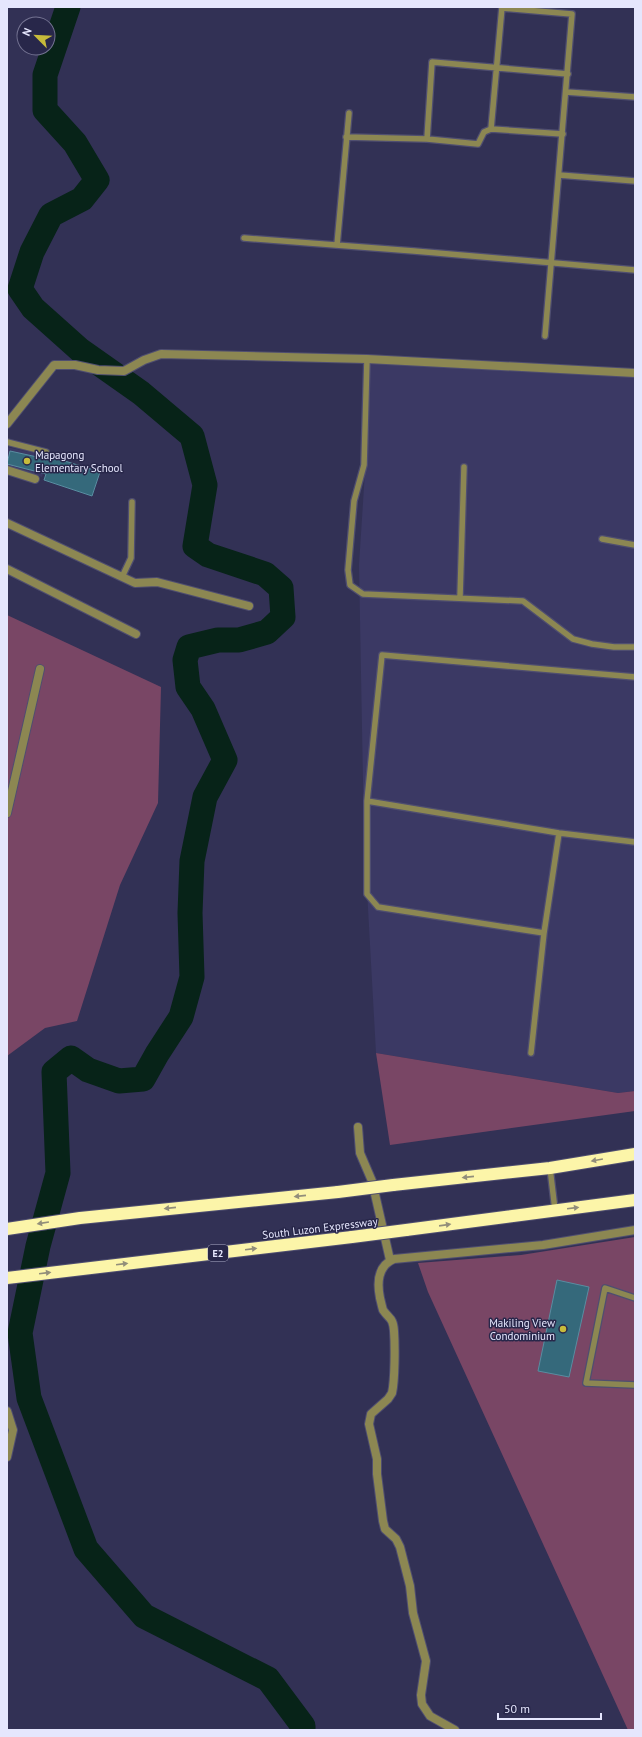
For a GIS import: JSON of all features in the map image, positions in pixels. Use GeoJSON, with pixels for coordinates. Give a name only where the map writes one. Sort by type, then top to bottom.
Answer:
{"type":"FeatureCollection","features":[{"type":"Feature","properties":{"kind":"highway"},"geometry":{"type":"LineString","coordinates":[[7,1228],[80,1218],[338,1192],[550,1168],[635,1154]]}},
{"type":"Feature","properties":{"kind":"highway","name":"South Luzon Expressway"},"geometry":{"type":"LineString","coordinates":[[7,1278],[352,1237],[635,1200]]}},
{"type":"Feature","properties":{"kind":"street"},"geometry":{"type":"LineString","coordinates":[[7,424],[54,365],[74,365],[98,370],[124,371],[144,360],[161,354],[367,359],[635,373]]}},
{"type":"Feature","properties":{"kind":"street"},"geometry":{"type":"LineString","coordinates":[[7,470],[35,479]]}},
{"type":"Feature","properties":{"kind":"street"},"geometry":{"type":"LineString","coordinates":[[7,523],[135,583],[157,582],[249,606]]}},
{"type":"Feature","properties":{"kind":"street"},"geometry":{"type":"LineString","coordinates":[[7,569],[136,634]]}},
{"type":"Feature","properties":{"kind":"street"},"geometry":{"type":"LineString","coordinates":[[7,813],[40,669]]}},
{"type":"Feature","properties":{"kind":"street"},"geometry":{"type":"LineString","coordinates":[[358,1127],[360,1153],[372,1181],[390,1260]]}},
{"type":"Feature","properties":{"kind":"street"},"geometry":{"type":"LineString","coordinates":[[455,1730],[430,1716],[422,1704],[421,1695],[426,1666],[425,1656],[400,1547],[396,1539],[385,1529],[384,1525],[377,1474],[377,1459],[369,1424],[372,1414],[388,1399],[392,1390],[394,1331],[391,1319],[383,1309],[378,1282],[382,1270],[390,1260],[398,1258],[418,1258],[543,1244],[635,1230]]}},
{"type":"Feature","properties":{"kind":"street"},"geometry":{"type":"LineString","coordinates":[[7,1411],[13,1430],[7,1458]]}},
{"type":"Feature","properties":{"kind":"lane"},"geometry":{"type":"LineString","coordinates":[[491,129],[502,8],[572,14],[560,175],[545,336]]}},
{"type":"Feature","properties":{"kind":"lane"},"geometry":{"type":"LineString","coordinates":[[427,139],[432,62],[568,74]]}},
{"type":"Feature","properties":{"kind":"lane"},"geometry":{"type":"LineString","coordinates":[[566,92],[635,97]]}},
{"type":"Feature","properties":{"kind":"lane"},"geometry":{"type":"LineString","coordinates":[[337,245],[349,113]]}},
{"type":"Feature","properties":{"kind":"lane"},"geometry":{"type":"LineString","coordinates":[[346,137],[427,139],[478,144],[484,132],[491,129],[563,134]]}},
{"type":"Feature","properties":{"kind":"lane"},"geometry":{"type":"LineString","coordinates":[[560,175],[635,181]]}},
{"type":"Feature","properties":{"kind":"lane"},"geometry":{"type":"LineString","coordinates":[[244,238],[635,270]]}},
{"type":"Feature","properties":{"kind":"lane"},"geometry":{"type":"LineString","coordinates":[[367,359],[364,465],[354,501],[348,570],[350,585],[363,594],[460,597],[523,602],[573,639],[592,644],[614,647],[635,647]]}},
{"type":"Feature","properties":{"kind":"lane"},"geometry":{"type":"LineString","coordinates":[[7,442],[46,452]]}},
{"type":"Feature","properties":{"kind":"lane"},"geometry":{"type":"LineString","coordinates":[[460,597],[464,467]]}},
{"type":"Feature","properties":{"kind":"lane"},"geometry":{"type":"LineString","coordinates":[[122,577],[131,558],[132,502]]}},
{"type":"Feature","properties":{"kind":"lane"},"geometry":{"type":"LineString","coordinates":[[602,539],[635,545]]}},
{"type":"Feature","properties":{"kind":"lane"},"geometry":{"type":"LineString","coordinates":[[544,933],[378,907],[367,894],[368,802],[382,655],[635,677]]}},
{"type":"Feature","properties":{"kind":"lane"},"geometry":{"type":"LineString","coordinates":[[368,802],[559,833],[635,842]]}},
{"type":"Feature","properties":{"kind":"lane"},"geometry":{"type":"LineString","coordinates":[[531,1053],[544,933],[559,833]]}},
{"type":"Feature","properties":{"kind":"lane"},"geometry":{"type":"LineString","coordinates":[[550,1168],[554,1210]]}},
{"type":"Feature","properties":{"kind":"lane"},"geometry":{"type":"LineString","coordinates":[[635,1298],[605,1288],[586,1383],[635,1386]]}},
{"type":"Feature","properties":{"kind":"shaded area"},"geometry":{"type":"Polygon","coordinates":[[[370,363],[591,375],[635,369],[635,1091],[618,1093],[376,1053],[364,836],[359,565],[370,363]]]}},
{"type":"Feature","properties":{"kind":"shaded area","name":"Mapagong Elementary School"},"geometry":{"type":"Polygon","coordinates":[[[7,447],[49,456],[42,477],[7,466],[7,447]]]}},
{"type":"Feature","properties":{"kind":"shaded area"},"geometry":{"type":"Polygon","coordinates":[[[7,615],[161,687],[158,803],[120,885],[77,1021],[45,1028],[7,1056],[7,615]]]}},
{"type":"Feature","properties":{"kind":"shaded area"},"geometry":{"type":"Polygon","coordinates":[[[376,1053],[618,1093],[635,1091],[635,1111],[390,1145],[376,1053]]]}},
{"type":"Feature","properties":{"kind":"shaded area"},"geometry":{"type":"Polygon","coordinates":[[[635,1237],[635,1730],[628,1730],[428,1292],[418,1263],[521,1255],[635,1237]]]}},
{"type":"Feature","properties":{"kind":"building"},"geometry":{"type":"Polygon","coordinates":[[[10,451],[51,460],[52,457],[100,472],[92,496],[44,480],[46,474],[7,464],[10,451]]]}},
{"type":"Feature","properties":{"kind":"building","name":"Makiling View Condominium"},"geometry":{"type":"Polygon","coordinates":[[[557,1280],[589,1287],[569,1377],[538,1371],[557,1280]]]}},
{"type":"Feature","properties":{"kind":"waterway"},"geometry":{"type":"LineString","coordinates":[[68,7],[45,75],[45,110],[75,143],[97,180],[82,199],[51,215],[32,252],[20,289],[33,308],[80,350],[141,393],[192,436],[205,485],[195,546],[208,555],[265,574],[281,588],[283,617],[267,632],[239,640],[218,640],[189,647],[185,660],[188,687],[203,709],[225,760],[205,797],[192,861],[190,913],[192,977],[181,1017],[143,1079],[119,1081],[88,1070],[71,1058],[54,1072],[58,1173],[38,1246],[20,1333],[29,1398],[86,1549],[144,1616],[268,1679],[303,1726],[303,1730]]}},
{"type":"Feature","properties":{"kind":"place","name":"Mapagong Elementary School"},"geometry":{"type":"Point","coordinates":[27,461]}},
{"type":"Feature","properties":{"kind":"place","name":"Makiling View Condominium"},"geometry":{"type":"Point","coordinates":[563,1329]}}]}
